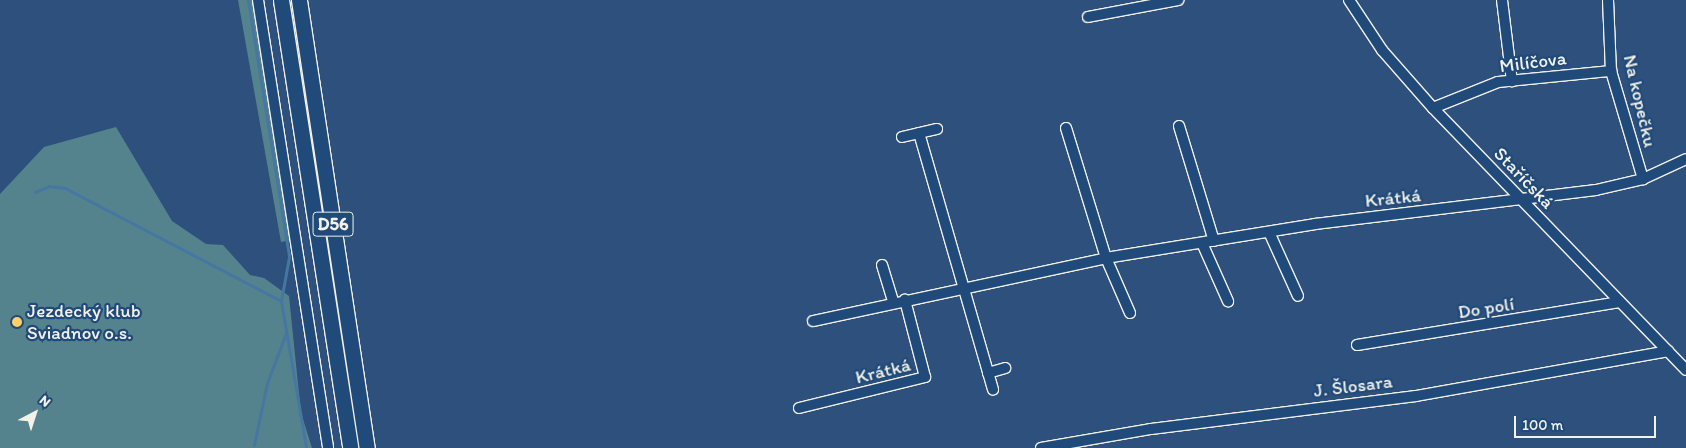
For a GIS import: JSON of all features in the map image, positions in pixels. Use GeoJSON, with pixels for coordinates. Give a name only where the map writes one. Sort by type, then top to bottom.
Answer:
{"type":"FeatureCollection","features":[{"type":"Feature","properties":{"kind":"highway","name":"D56"},"geometry":{"type":"LineString","coordinates":[[281,0],[350,448]]}},
{"type":"Feature","properties":{"kind":"highway","name":"D56"},"geometry":{"type":"LineString","coordinates":[[298,0],[367,448]]}},
{"type":"Feature","properties":{"kind":"street"},"geometry":{"type":"LineString","coordinates":[[258,0],[328,448]]}},
{"type":"Feature","properties":{"kind":"street"},"geometry":{"type":"LineString","coordinates":[[1088,17],[1178,0]]}},
{"type":"Feature","properties":{"kind":"street","name":"Staříčská"},"geometry":{"type":"LineString","coordinates":[[1349,0],[1382,50],[1433,108],[1686,370]]}},
{"type":"Feature","properties":{"kind":"street"},"geometry":{"type":"LineString","coordinates":[[1502,0],[1512,80]]}},
{"type":"Feature","properties":{"kind":"street","name":"Na kopečku"},"geometry":{"type":"LineString","coordinates":[[1608,0],[1611,71],[1643,179]]}},
{"type":"Feature","properties":{"kind":"street","name":"Milíčova"},"geometry":{"type":"LineString","coordinates":[[1433,108],[1512,80],[1611,71]]}},
{"type":"Feature","properties":{"kind":"street"},"geometry":{"type":"LineString","coordinates":[[1179,126],[1214,241]]}},
{"type":"Feature","properties":{"kind":"street"},"geometry":{"type":"LineString","coordinates":[[1066,128],[1106,258],[1130,313]]}},
{"type":"Feature","properties":{"kind":"street"},"geometry":{"type":"LineString","coordinates":[[902,137],[937,129]]}},
{"type":"Feature","properties":{"kind":"street"},"geometry":{"type":"LineString","coordinates":[[919,134],[993,390]]}},
{"type":"Feature","properties":{"kind":"street","name":"Krátká"},"geometry":{"type":"LineString","coordinates":[[813,321],[963,286],[1106,258],[1269,232],[1522,202],[1643,179],[1686,159]]}},
{"type":"Feature","properties":{"kind":"street"},"geometry":{"type":"LineString","coordinates":[[1269,232],[1298,296]]}},
{"type":"Feature","properties":{"kind":"street"},"geometry":{"type":"LineString","coordinates":[[1202,243],[1228,301]]}},
{"type":"Feature","properties":{"kind":"street"},"geometry":{"type":"LineString","coordinates":[[882,265],[894,302]]}},
{"type":"Feature","properties":{"kind":"street","name":"Krátká"},"geometry":{"type":"LineString","coordinates":[[799,408],[925,377],[905,300]]}},
{"type":"Feature","properties":{"kind":"street","name":"Do polí"},"geometry":{"type":"LineString","coordinates":[[1357,345],[1620,302]]}},
{"type":"Feature","properties":{"kind":"street","name":"J. Šlosara"},"geometry":{"type":"LineString","coordinates":[[1042,448],[1150,429],[1416,396],[1668,351]]}},
{"type":"Feature","properties":{"kind":"street"},"geometry":{"type":"LineString","coordinates":[[988,373],[1006,368]]}},
{"type":"Feature","properties":{"kind":"green space"},"geometry":{"type":"Polygon","coordinates":[[[238,0],[254,0],[291,240],[281,242],[238,0]]]}},
{"type":"Feature","properties":{"kind":"green space"},"geometry":{"type":"Polygon","coordinates":[[[116,127],[172,221],[206,244],[223,245],[250,275],[264,278],[289,296],[301,413],[312,448],[0,448],[0,194],[44,147],[116,127]]]}},
{"type":"Feature","properties":{"kind":"waterway"},"geometry":{"type":"LineString","coordinates":[[248,0],[289,257],[281,301],[306,448]]}},
{"type":"Feature","properties":{"kind":"waterway"},"geometry":{"type":"LineString","coordinates":[[35,192],[49,186],[65,188],[281,301]]}},
{"type":"Feature","properties":{"kind":"waterway"},"geometry":{"type":"LineString","coordinates":[[254,445],[267,383],[286,333]]}},
{"type":"Feature","properties":{"kind":"place","name":"Jezdecký klub Sviadnov o.s."},"geometry":{"type":"Point","coordinates":[17,322]}}]}
